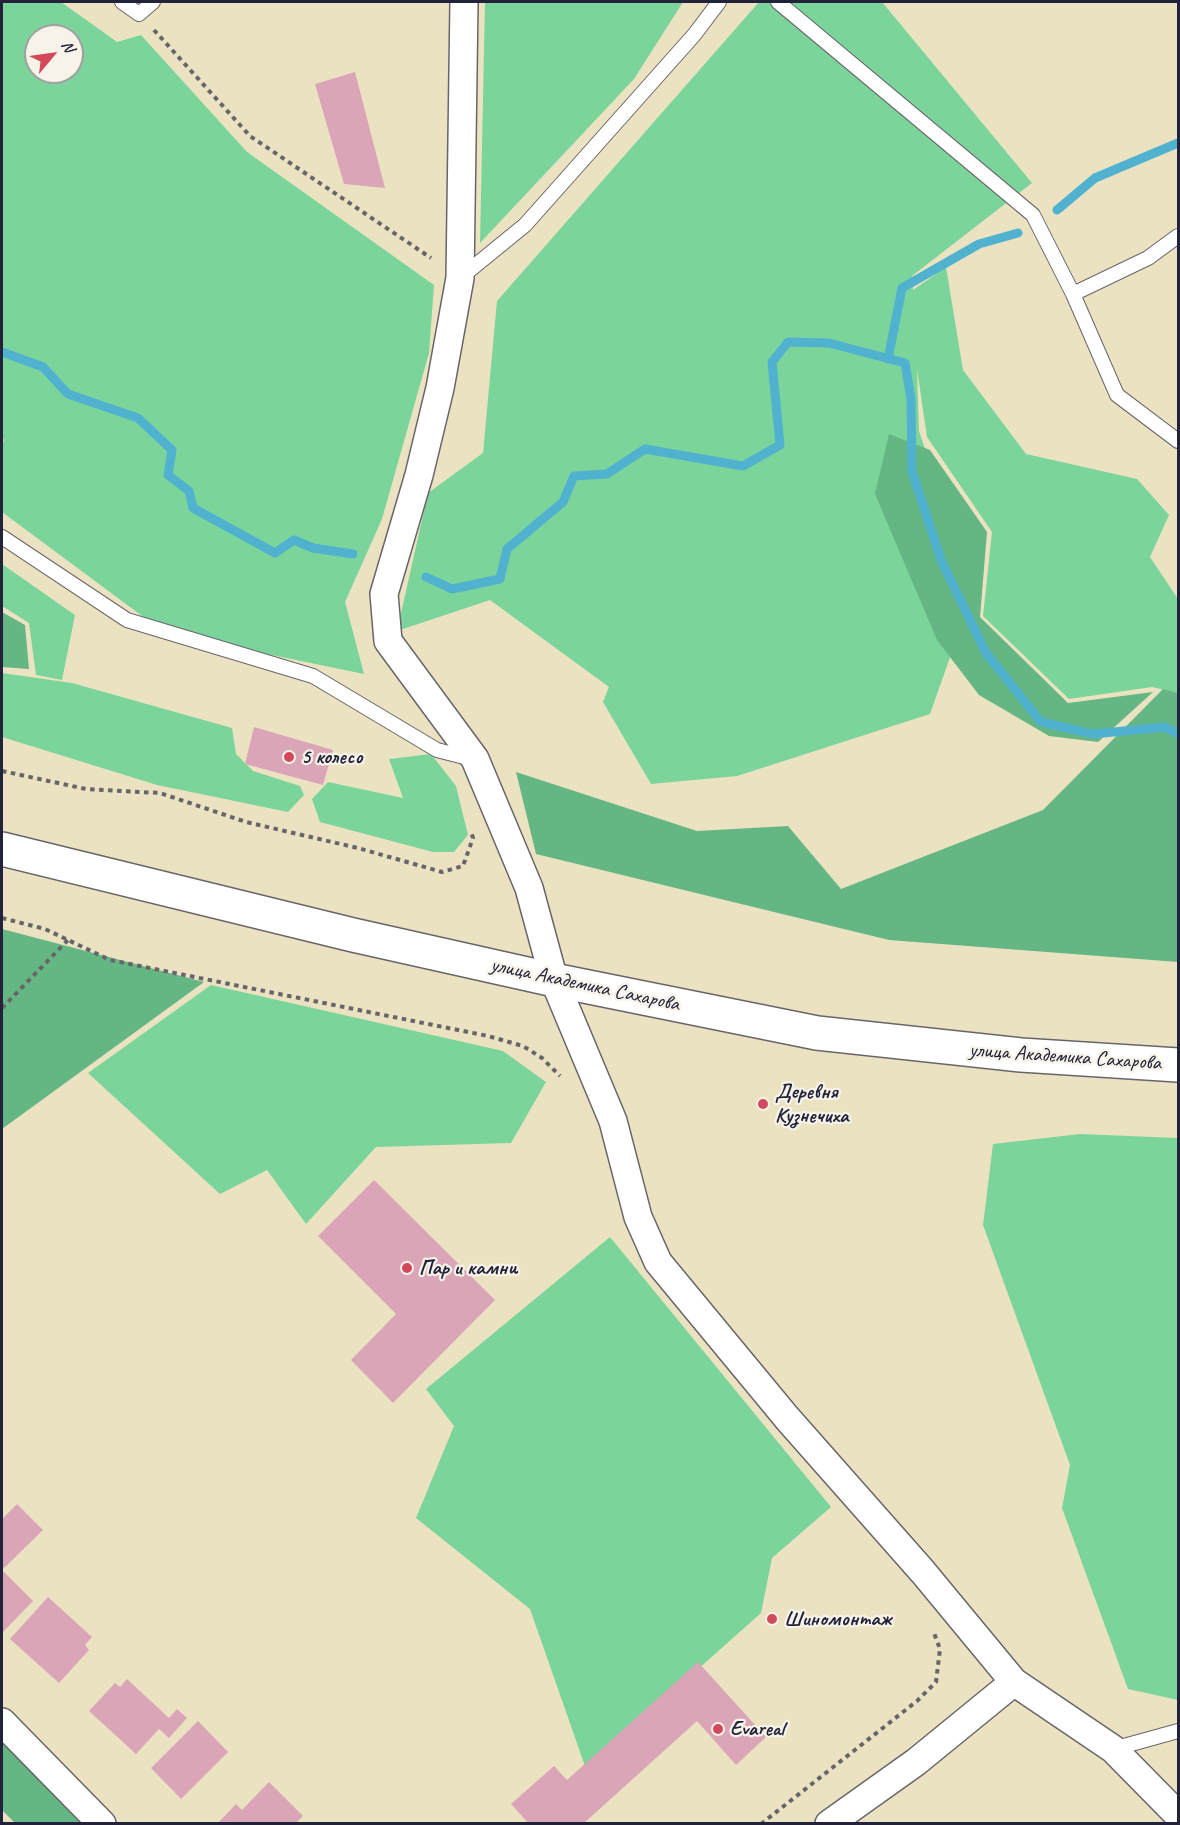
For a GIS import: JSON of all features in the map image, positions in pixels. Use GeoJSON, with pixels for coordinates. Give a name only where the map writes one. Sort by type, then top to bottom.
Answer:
{"type":"FeatureCollection","features":[{"type":"Feature","properties":{"kind":"main road","name":"улица Академика Сахарова"},"geometry":{"type":"LineString","coordinates":[[2,849],[353,935],[554,980],[818,1033],[1021,1055],[1179,1065]]}},
{"type":"Feature","properties":{"kind":"street"},"geometry":{"type":"LineString","coordinates":[[464,2],[460,278],[440,388],[419,475],[384,594],[388,641],[475,759],[529,888],[554,980],[612,1121],[638,1217],[658,1262],[787,1418],[923,1572],[1014,1682],[1113,1749],[1179,1815]]}},
{"type":"Feature","properties":{"kind":"street"},"geometry":{"type":"LineString","coordinates":[[829,1824],[916,1762],[1014,1682]]}},
{"type":"Feature","properties":{"kind":"street"},"geometry":{"type":"LineString","coordinates":[[2,1722],[102,1824]]}},
{"type":"Feature","properties":{"kind":"lane"},"geometry":{"type":"LineString","coordinates":[[122,2],[139,14],[153,2]]}},
{"type":"Feature","properties":{"kind":"lane"},"geometry":{"type":"LineString","coordinates":[[460,278],[525,225],[694,35],[719,2]]}},
{"type":"Feature","properties":{"kind":"lane"},"geometry":{"type":"LineString","coordinates":[[778,2],[1033,215],[1073,294],[1118,395],[1179,441]]}},
{"type":"Feature","properties":{"kind":"lane"},"geometry":{"type":"LineString","coordinates":[[1073,294],[1148,258],[1179,236]]}},
{"type":"Feature","properties":{"kind":"lane"},"geometry":{"type":"LineString","coordinates":[[2,537],[127,620],[313,676],[436,750],[475,759]]}},
{"type":"Feature","properties":{"kind":"lane"},"geometry":{"type":"LineString","coordinates":[[1113,1749],[1179,1731]]}},
{"type":"Feature","properties":{"kind":"path"},"geometry":{"type":"LineString","coordinates":[[139,14],[250,136],[460,278]]}},
{"type":"Feature","properties":{"kind":"path"},"geometry":{"type":"LineString","coordinates":[[2,771],[86,789],[160,793],[246,822],[358,848],[442,872],[463,866],[473,838],[471,828]]}},
{"type":"Feature","properties":{"kind":"path"},"geometry":{"type":"LineString","coordinates":[[2,918],[45,929],[110,960],[488,1036],[523,1046],[542,1058],[565,1083]]}},
{"type":"Feature","properties":{"kind":"path"},"geometry":{"type":"LineString","coordinates":[[2,1008],[68,940]]}},
{"type":"Feature","properties":{"kind":"path"},"geometry":{"type":"LineString","coordinates":[[761,1824],[917,1701],[936,1682],[940,1649],[931,1627]]}},
{"type":"Feature","properties":{"kind":"green space"},"geometry":{"type":"Polygon","coordinates":[[[2,2],[61,2],[117,42],[141,35],[247,152],[434,285],[429,353],[382,519],[345,602],[364,674],[165,633],[2,512],[2,446],[4,440],[2,437],[2,2]]]}},
{"type":"Feature","properties":{"kind":"green space"},"geometry":{"type":"Polygon","coordinates":[[[485,2],[683,2],[634,79],[480,243],[485,2]]]}},
{"type":"Feature","properties":{"kind":"green space"},"geometry":{"type":"Polygon","coordinates":[[[759,2],[882,2],[1032,183],[912,276],[913,290],[946,267],[963,370],[1026,454],[1137,479],[1169,515],[1150,557],[1178,599],[1178,693],[1152,687],[1069,699],[983,616],[992,532],[927,437],[917,369],[919,431],[973,592],[930,714],[737,776],[651,784],[603,702],[609,687],[490,600],[397,631],[428,493],[483,453],[497,301],[759,2]]]}},
{"type":"Feature","properties":{"kind":"green space"},"geometry":{"type":"Polygon","coordinates":[[[889,434],[930,450],[987,532],[980,617],[1068,703],[1153,692],[1098,742],[1049,736],[979,695],[937,640],[875,494],[889,434]]]}},
{"type":"Feature","properties":{"kind":"green space"},"geometry":{"type":"Polygon","coordinates":[[[2,564],[75,615],[62,680],[36,675],[29,623],[2,606],[2,564]]]}},
{"type":"Feature","properties":{"kind":"green space"},"geometry":{"type":"Polygon","coordinates":[[[2,612],[25,625],[29,669],[2,667],[2,612]]]}},
{"type":"Feature","properties":{"kind":"green space"},"geometry":{"type":"Polygon","coordinates":[[[2,673],[72,683],[232,728],[236,754],[253,771],[300,786],[304,795],[288,812],[157,785],[2,737],[2,673]]]}},
{"type":"Feature","properties":{"kind":"green space"},"geometry":{"type":"Polygon","coordinates":[[[1163,689],[1178,693],[1178,962],[889,940],[536,854],[516,772],[697,831],[788,826],[841,889],[1043,810],[1163,689]]]}},
{"type":"Feature","properties":{"kind":"green space"},"geometry":{"type":"Polygon","coordinates":[[[431,754],[456,786],[468,835],[454,852],[433,852],[320,822],[312,799],[328,782],[403,798],[389,759],[431,754]]]}},
{"type":"Feature","properties":{"kind":"green space"},"geometry":{"type":"Polygon","coordinates":[[[2,929],[204,982],[2,1129],[2,929]]]}},
{"type":"Feature","properties":{"kind":"green space"},"geometry":{"type":"Polygon","coordinates":[[[211,985],[503,1051],[546,1082],[511,1143],[376,1147],[306,1224],[267,1170],[220,1194],[88,1073],[211,985]]]}},
{"type":"Feature","properties":{"kind":"green space"},"geometry":{"type":"Polygon","coordinates":[[[1080,1134],[1178,1138],[1178,1700],[1128,1689],[1062,1508],[1070,1465],[983,1225],[993,1144],[1080,1134]]]}},
{"type":"Feature","properties":{"kind":"green space"},"geometry":{"type":"Polygon","coordinates":[[[610,1237],[831,1507],[772,1558],[761,1613],[586,1769],[530,1609],[416,1518],[454,1426],[426,1389],[610,1237]]]}},
{"type":"Feature","properties":{"kind":"green space"},"geometry":{"type":"Polygon","coordinates":[[[2,1731],[86,1823],[15,1823],[2,1810],[2,1731]]]}},
{"type":"Feature","properties":{"kind":"building"},"geometry":{"type":"Polygon","coordinates":[[[355,72],[385,188],[344,184],[315,84],[355,72]]]}},
{"type":"Feature","properties":{"kind":"building","name":"5 колесо"},"geometry":{"type":"Polygon","coordinates":[[[254,727],[333,750],[323,785],[245,764],[254,727]]]}},
{"type":"Feature","properties":{"kind":"building","name":"Пар и камни"},"geometry":{"type":"Polygon","coordinates":[[[374,1180],[495,1300],[393,1403],[351,1360],[396,1314],[318,1236],[374,1180]]]}},
{"type":"Feature","properties":{"kind":"building"},"geometry":{"type":"Polygon","coordinates":[[[17,1504],[43,1530],[2,1570],[2,1519],[17,1504]]]}},
{"type":"Feature","properties":{"kind":"building"},"geometry":{"type":"Polygon","coordinates":[[[2,1570],[33,1601],[2,1633],[2,1570]]]}},
{"type":"Feature","properties":{"kind":"building"},"geometry":{"type":"Polygon","coordinates":[[[48,1597],[92,1637],[85,1645],[89,1650],[59,1683],[10,1639],[48,1597]]]}},
{"type":"Feature","properties":{"kind":"building"},"geometry":{"type":"Polygon","coordinates":[[[698,1662],[766,1737],[736,1765],[697,1721],[583,1824],[529,1824],[511,1804],[554,1766],[567,1780],[698,1662]]]}},
{"type":"Feature","properties":{"kind":"building"},"geometry":{"type":"Polygon","coordinates":[[[127,1679],[169,1718],[177,1709],[187,1718],[169,1738],[159,1729],[136,1754],[89,1711],[115,1683],[120,1687],[127,1679]]]}},
{"type":"Feature","properties":{"kind":"building"},"geometry":{"type":"Polygon","coordinates":[[[198,1721],[228,1752],[181,1799],[151,1768],[198,1721]]]}},
{"type":"Feature","properties":{"kind":"building"},"geometry":{"type":"Polygon","coordinates":[[[269,1782],[303,1816],[295,1824],[217,1824],[236,1804],[242,1810],[269,1782]]]}},
{"type":"Feature","properties":{"kind":"waterway"},"geometry":{"type":"LineString","coordinates":[[1057,210],[1095,178],[1178,143]]}},
{"type":"Feature","properties":{"kind":"waterway"},"geometry":{"type":"LineString","coordinates":[[888,359],[902,288],[979,244],[1018,233]]}},
{"type":"Feature","properties":{"kind":"waterway"},"geometry":{"type":"LineString","coordinates":[[426,577],[452,589],[500,579],[507,549],[563,502],[574,476],[607,474],[645,449],[743,466],[780,445],[772,362],[788,342],[829,343],[905,363],[911,399],[912,471],[941,560],[986,653],[1041,722],[1093,734],[1165,727],[1178,734]]}},
{"type":"Feature","properties":{"kind":"waterway"},"geometry":{"type":"LineString","coordinates":[[2,352],[43,367],[68,394],[138,418],[172,450],[168,475],[189,491],[193,508],[275,553],[294,540],[313,548],[353,554]]}},
{"type":"Feature","properties":{"kind":"place","name":"5 колесо"},"geometry":{"type":"Point","coordinates":[289,757]}},
{"type":"Feature","properties":{"kind":"place","name":"Деревня Кузнечиха"},"geometry":{"type":"Point","coordinates":[763,1104]}},
{"type":"Feature","properties":{"kind":"place","name":"Пар и камни"},"geometry":{"type":"Point","coordinates":[407,1268]}},
{"type":"Feature","properties":{"kind":"place","name":"Шиномонтаж"},"geometry":{"type":"Point","coordinates":[772,1619]}},
{"type":"Feature","properties":{"kind":"place","name":"Evareal"},"geometry":{"type":"Point","coordinates":[718,1729]}}]}
